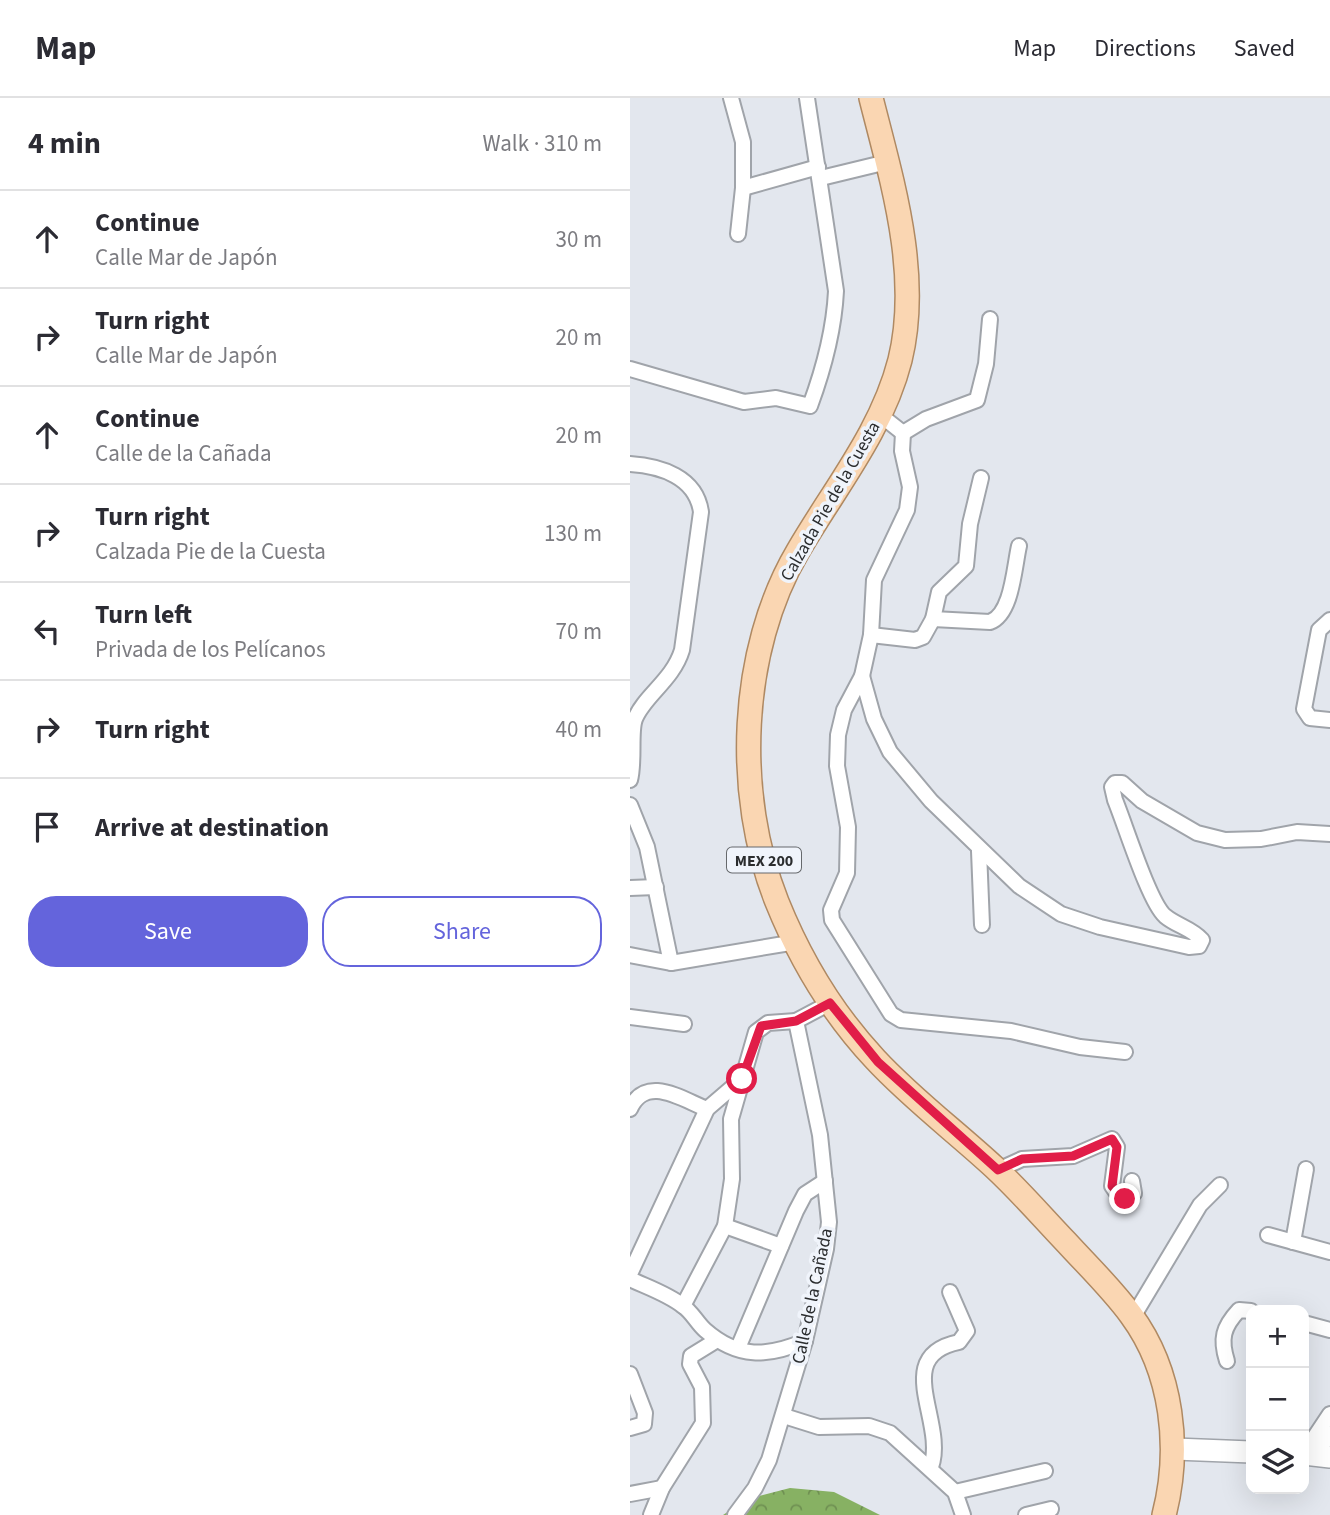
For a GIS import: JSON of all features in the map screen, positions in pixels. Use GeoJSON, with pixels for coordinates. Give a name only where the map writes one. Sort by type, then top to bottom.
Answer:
{"type":"FeatureCollection","features":[{"type":"Feature","properties":{"kind":"main road","name":"Calzada Pie de la Cuesta"},"geometry":{"type":"LineString","coordinates":[[871,98],[903,243],[907,321],[899,363],[879,414],[852,468],[796,553],[777,594],[755,671],[749,718],[748,763],[764,861],[777,902],[830,1003],[878,1062],[998,1170],[1133,1317],[1151,1352],[1170,1409],[1175,1449],[1171,1487],[1164,1515]]}},
{"type":"Feature","properties":{"kind":"main road"},"geometry":{"type":"LineString","coordinates":[[1175,1449],[1246,1452]]}},
{"type":"Feature","properties":{"kind":"street"},"geometry":{"type":"LineString","coordinates":[[732,98],[743,142],[743,188],[738,234]]}},
{"type":"Feature","properties":{"kind":"street"},"geometry":{"type":"LineString","coordinates":[[630,369],[744,402],[776,398],[810,405],[824,370],[835,316],[836,291],[807,98]]}},
{"type":"Feature","properties":{"kind":"street"},"geometry":{"type":"LineString","coordinates":[[743,188],[887,162]]}},
{"type":"Feature","properties":{"kind":"street"},"geometry":{"type":"LineString","coordinates":[[903,433],[926,419],[978,400],[986,364],[990,319]]}},
{"type":"Feature","properties":{"kind":"street"},"geometry":{"type":"LineString","coordinates":[[879,414],[903,433]]}},
{"type":"Feature","properties":{"kind":"street"},"geometry":{"type":"LineString","coordinates":[[903,433],[902,451],[910,487],[906,510],[874,580],[871,635],[862,676],[844,710],[838,735],[837,766],[848,827],[847,873],[831,910],[832,920],[891,1014],[901,1020],[1012,1031],[1053,1042],[1125,1052]]}},
{"type":"Feature","properties":{"kind":"street"},"geometry":{"type":"LineString","coordinates":[[630,464],[650,465],[687,482],[699,499],[701,512],[682,650],[678,664],[634,719],[634,761],[630,780]]}},
{"type":"Feature","properties":{"kind":"street"},"geometry":{"type":"LineString","coordinates":[[871,635],[915,640],[923,637],[933,619],[939,592],[966,566],[970,524],[981,478]]}},
{"type":"Feature","properties":{"kind":"street"},"geometry":{"type":"LineString","coordinates":[[933,619],[990,622],[998,619],[1004,608],[1019,547]]}},
{"type":"Feature","properties":{"kind":"street"},"geometry":{"type":"LineString","coordinates":[[1330,620],[1319,630],[1304,709],[1310,718],[1330,720]]}},
{"type":"Feature","properties":{"kind":"street"},"geometry":{"type":"LineString","coordinates":[[862,676],[874,719],[890,752],[931,801],[979,851],[1018,886],[1061,914],[1100,927],[1189,947],[1199,946],[1202,940],[1191,929],[1165,916],[1154,900],[1115,800],[1112,787],[1115,783],[1122,783],[1142,802],[1197,833],[1225,840],[1261,839],[1297,832],[1330,834]]}},
{"type":"Feature","properties":{"kind":"street"},"geometry":{"type":"LineString","coordinates":[[630,805],[647,847],[671,963]]}},
{"type":"Feature","properties":{"kind":"street"},"geometry":{"type":"LineString","coordinates":[[979,851],[982,925]]}},
{"type":"Feature","properties":{"kind":"street"},"geometry":{"type":"LineString","coordinates":[[630,888],[656,887]]}},
{"type":"Feature","properties":{"kind":"street"},"geometry":{"type":"LineString","coordinates":[[630,955],[671,963],[796,942]]}},
{"type":"Feature","properties":{"kind":"street"},"geometry":{"type":"LineString","coordinates":[[683,1306],[725,1226],[732,1179],[731,1119],[761,1026],[796,1021],[830,1003]]}},
{"type":"Feature","properties":{"kind":"street"},"geometry":{"type":"LineString","coordinates":[[630,1017],[684,1024]]}},
{"type":"Feature","properties":{"kind":"street","name":"Calle de la Cañada"},"geometry":{"type":"LineString","coordinates":[[735,1515],[755,1488],[769,1460],[805,1341],[826,1249],[829,1222],[820,1135],[796,1021]]}},
{"type":"Feature","properties":{"kind":"street"},"geometry":{"type":"LineString","coordinates":[[742,1079],[707,1109],[630,1277],[683,1306],[717,1340],[738,1348],[757,1354],[776,1353],[805,1341]]}},
{"type":"Feature","properties":{"kind":"street"},"geometry":{"type":"LineString","coordinates":[[630,1109],[634,1101],[646,1091],[658,1089],[707,1109]]}},
{"type":"Feature","properties":{"kind":"street"},"geometry":{"type":"LineString","coordinates":[[998,1170],[1022,1159],[1073,1156],[1106,1139],[1115,1141],[1112,1186],[1125,1199],[1134,1193],[1132,1181]]}},
{"type":"Feature","properties":{"kind":"street"},"geometry":{"type":"LineString","coordinates":[[1293,1242],[1306,1169]]}},
{"type":"Feature","properties":{"kind":"street"},"geometry":{"type":"LineString","coordinates":[[738,1348],[805,1194],[825,1181]]}},
{"type":"Feature","properties":{"kind":"street"},"geometry":{"type":"LineString","coordinates":[[1133,1317],[1200,1205],[1220,1185]]}},
{"type":"Feature","properties":{"kind":"street"},"geometry":{"type":"LineString","coordinates":[[725,1226],[781,1246]]}},
{"type":"Feature","properties":{"kind":"street"},"geometry":{"type":"LineString","coordinates":[[1269,1235],[1330,1252]]}},
{"type":"Feature","properties":{"kind":"street"},"geometry":{"type":"LineString","coordinates":[[931,1467],[936,1454],[923,1377],[925,1363],[931,1353],[943,1345],[959,1342],[968,1331],[950,1292]]}},
{"type":"Feature","properties":{"kind":"street"},"geometry":{"type":"LineString","coordinates":[[1227,1361],[1222,1345],[1223,1331],[1239,1310],[1246,1311]]}},
{"type":"Feature","properties":{"kind":"street"},"geometry":{"type":"LineString","coordinates":[[1309,1324],[1330,1330]]}},
{"type":"Feature","properties":{"kind":"street"},"geometry":{"type":"LineString","coordinates":[[651,1515],[662,1488],[703,1423],[702,1387],[690,1364],[691,1356],[717,1340]]}},
{"type":"Feature","properties":{"kind":"street"},"geometry":{"type":"LineString","coordinates":[[630,1374],[645,1413],[644,1424],[630,1428]]}},
{"type":"Feature","properties":{"kind":"street"},"geometry":{"type":"LineString","coordinates":[[1313,1455],[1330,1414]]}},
{"type":"Feature","properties":{"kind":"street"},"geometry":{"type":"LineString","coordinates":[[783,1416],[819,1427],[881,1428],[931,1467],[955,1492],[958,1513]]}},
{"type":"Feature","properties":{"kind":"street"},"geometry":{"type":"LineString","coordinates":[[1313,1455],[1330,1434]]}},
{"type":"Feature","properties":{"kind":"street"},"geometry":{"type":"LineString","coordinates":[[955,1492],[1045,1472]]}},
{"type":"Feature","properties":{"kind":"street"},"geometry":{"type":"LineString","coordinates":[[630,1494],[662,1488]]}},
{"type":"Feature","properties":{"kind":"street"},"geometry":{"type":"LineString","coordinates":[[1026,1515],[1051,1509]]}},
{"type":"Feature","properties":{"kind":"green space"},"geometry":{"type":"Polygon","coordinates":[[[790,1488],[834,1492],[880,1515],[723,1515],[747,1499],[790,1488]]]}},
{"type":"Feature","properties":{"kind":"route"},"geometry":{"type":"LineString","coordinates":[[742,1079],[756,1032],[761,1026],[796,1021],[830,1003],[878,1062],[998,1170],[1022,1159],[1082,1154],[1106,1139],[1112,1139],[1117,1147],[1112,1186],[1115,1193],[1125,1199]]}}]}
